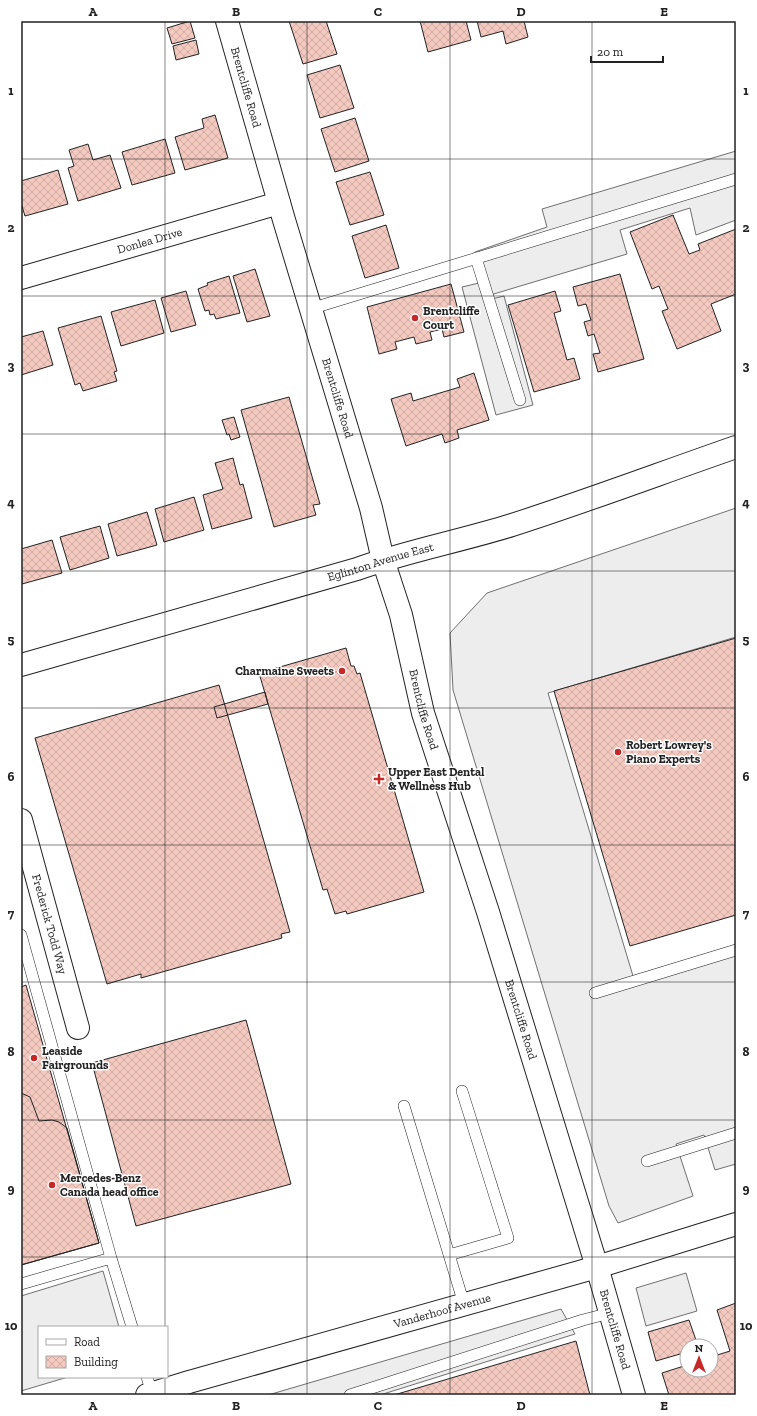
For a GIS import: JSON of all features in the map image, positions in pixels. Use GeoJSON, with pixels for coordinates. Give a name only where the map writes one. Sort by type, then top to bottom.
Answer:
{"type":"FeatureCollection","features":[{"type":"Feature","properties":{"kind":"street","name":"Brentcliffe Road"},"geometry":{"type":"LineString","coordinates":[[227,21],[310,309],[371,508],[383,560],[401,616],[423,713],[488,912],[597,1267],[634,1395]]}},
{"type":"Feature","properties":{"kind":"street","name":"Donlea Drive"},"geometry":{"type":"LineString","coordinates":[[21,278],[279,203]]}},
{"type":"Feature","properties":{"kind":"street","name":"Eglinton Avenue East"},"geometry":{"type":"LineString","coordinates":[[21,665],[383,560],[440,546],[512,525],[736,447]]}},
{"type":"Feature","properties":{"kind":"street","name":"Frederick Todd Way"},"geometry":{"type":"LineString","coordinates":[[21,820],[78,1028]]}},
{"type":"Feature","properties":{"kind":"street","name":"Vanderhoof Avenue"},"geometry":{"type":"LineString","coordinates":[[149,1388],[597,1267],[736,1224]]}},
{"type":"Feature","properties":{"kind":"lane"},"geometry":{"type":"LineString","coordinates":[[310,309],[736,179]]}},
{"type":"Feature","properties":{"kind":"lane"},"geometry":{"type":"LineString","coordinates":[[476,258],[520,400]]}},
{"type":"Feature","properties":{"kind":"lane"},"geometry":{"type":"LineString","coordinates":[[21,935],[111,1258],[132,1326]]}},
{"type":"Feature","properties":{"kind":"lane"},"geometry":{"type":"LineString","coordinates":[[595,994],[736,950]]}},
{"type":"Feature","properties":{"kind":"lane"},"geometry":{"type":"LineString","coordinates":[[449,1255],[508,1238],[462,1091]]}},
{"type":"Feature","properties":{"kind":"lane"},"geometry":{"type":"LineString","coordinates":[[404,1106],[464,1304]]}},
{"type":"Feature","properties":{"kind":"lane"},"geometry":{"type":"LineString","coordinates":[[647,1161],[736,1133]]}},
{"type":"Feature","properties":{"kind":"lane"},"geometry":{"type":"LineString","coordinates":[[21,1284],[111,1258]]}},
{"type":"Feature","properties":{"kind":"lane"},"geometry":{"type":"LineString","coordinates":[[350,1395],[576,1322],[610,1313]]}},
{"type":"Feature","properties":{"kind":"shaded area"},"geometry":{"type":"Polygon","coordinates":[[[736,151],[736,220],[696,235],[690,208],[620,230],[627,254],[487,296],[475,252],[547,227],[542,209],[736,151]]]}},
{"type":"Feature","properties":{"kind":"shaded area"},"geometry":{"type":"Polygon","coordinates":[[[479,283],[484,301],[504,296],[533,405],[496,415],[462,287],[479,283]]]}},
{"type":"Feature","properties":{"kind":"shaded area"},"geometry":{"type":"Polygon","coordinates":[[[736,508],[736,637],[548,693],[633,976],[736,945],[736,1164],[715,1170],[704,1135],[676,1144],[693,1196],[618,1223],[609,1206],[453,690],[450,633],[487,593],[736,508]]]}},
{"type":"Feature","properties":{"kind":"shaded area"},"geometry":{"type":"Polygon","coordinates":[[[103,1271],[119,1326],[38,1326],[38,1378],[65,1378],[21,1391],[21,1296],[103,1271]]]}},
{"type":"Feature","properties":{"kind":"shaded area"},"geometry":{"type":"Polygon","coordinates":[[[686,1273],[697,1311],[646,1326],[636,1288],[686,1273]]]}},
{"type":"Feature","properties":{"kind":"shaded area"},"geometry":{"type":"Polygon","coordinates":[[[561,1309],[575,1334],[380,1395],[268,1395],[561,1309]]]}},
{"type":"Feature","properties":{"kind":"building"},"geometry":{"type":"Polygon","coordinates":[[[190,21],[195,38],[172,44],[167,28],[190,21]]]}},
{"type":"Feature","properties":{"kind":"building"},"geometry":{"type":"Polygon","coordinates":[[[289,21],[326,21],[337,54],[303,64],[289,21]]]}},
{"type":"Feature","properties":{"kind":"building"},"geometry":{"type":"Polygon","coordinates":[[[420,21],[466,21],[471,40],[428,52],[420,21]]]}},
{"type":"Feature","properties":{"kind":"building"},"geometry":{"type":"Polygon","coordinates":[[[477,21],[524,21],[528,37],[506,44],[503,31],[481,37],[477,21]]]}},
{"type":"Feature","properties":{"kind":"building"},"geometry":{"type":"Polygon","coordinates":[[[196,40],[199,54],[176,60],[173,46],[196,40]]]}},
{"type":"Feature","properties":{"kind":"building"},"geometry":{"type":"Polygon","coordinates":[[[340,65],[354,108],[320,118],[307,75],[340,65]]]}},
{"type":"Feature","properties":{"kind":"building"},"geometry":{"type":"Polygon","coordinates":[[[215,115],[228,158],[185,170],[175,137],[204,128],[202,119],[215,115]]]}},
{"type":"Feature","properties":{"kind":"building"},"geometry":{"type":"Polygon","coordinates":[[[355,118],[369,161],[335,172],[321,129],[355,118]]]}},
{"type":"Feature","properties":{"kind":"building"},"geometry":{"type":"Polygon","coordinates":[[[165,139],[175,173],[132,185],[122,152],[165,139]]]}},
{"type":"Feature","properties":{"kind":"building"},"geometry":{"type":"Polygon","coordinates":[[[88,144],[93,160],[110,155],[121,188],[78,201],[68,168],[74,166],[69,150],[88,144]]]}},
{"type":"Feature","properties":{"kind":"building"},"geometry":{"type":"Polygon","coordinates":[[[58,170],[68,204],[25,216],[21,203],[21,181],[58,170]]]}},
{"type":"Feature","properties":{"kind":"building"},"geometry":{"type":"Polygon","coordinates":[[[370,172],[384,215],[350,225],[336,182],[370,172]]]}},
{"type":"Feature","properties":{"kind":"building"},"geometry":{"type":"Polygon","coordinates":[[[673,215],[689,254],[700,250],[698,244],[736,229],[736,294],[711,304],[721,331],[677,349],[662,311],[668,309],[659,286],[652,289],[630,232],[673,215]]]}},
{"type":"Feature","properties":{"kind":"building"},"geometry":{"type":"Polygon","coordinates":[[[386,225],[399,268],[365,278],[352,236],[386,225]]]}},
{"type":"Feature","properties":{"kind":"building"},"geometry":{"type":"Polygon","coordinates":[[[255,269],[270,316],[247,322],[233,276],[255,269]]]}},
{"type":"Feature","properties":{"kind":"building"},"geometry":{"type":"Polygon","coordinates":[[[620,274],[644,359],[598,372],[593,354],[600,353],[594,334],[588,336],[584,322],[591,320],[586,304],[578,306],[573,287],[620,274]]]}},
{"type":"Feature","properties":{"kind":"building"},"geometry":{"type":"Polygon","coordinates":[[[229,276],[240,313],[216,319],[214,314],[210,315],[209,310],[205,311],[198,289],[208,285],[207,283],[229,276]]]}},
{"type":"Feature","properties":{"kind":"building","name":"Brentcliffe Court"},"geometry":{"type":"Polygon","coordinates":[[[451,284],[464,332],[444,337],[442,329],[430,332],[432,340],[416,344],[414,337],[395,342],[397,349],[379,354],[367,307],[451,284]]]}},
{"type":"Feature","properties":{"kind":"building"},"geometry":{"type":"Polygon","coordinates":[[[186,291],[196,325],[171,332],[161,298],[186,291]]]}},
{"type":"Feature","properties":{"kind":"building"},"geometry":{"type":"Polygon","coordinates":[[[555,291],[561,311],[554,313],[567,360],[574,358],[580,379],[534,392],[508,305],[555,291]]]}},
{"type":"Feature","properties":{"kind":"building"},"geometry":{"type":"Polygon","coordinates":[[[155,300],[164,333],[121,346],[111,312],[155,300]]]}},
{"type":"Feature","properties":{"kind":"building"},"geometry":{"type":"Polygon","coordinates":[[[101,316],[117,371],[114,372],[117,381],[83,391],[80,383],[75,385],[58,328],[101,316]]]}},
{"type":"Feature","properties":{"kind":"building"},"geometry":{"type":"Polygon","coordinates":[[[43,331],[53,365],[21,375],[21,337],[43,331]]]}},
{"type":"Feature","properties":{"kind":"building"},"geometry":{"type":"Polygon","coordinates":[[[474,373],[489,420],[457,430],[459,438],[445,443],[442,434],[406,446],[391,399],[411,393],[413,401],[460,387],[457,379],[474,373]]]}},
{"type":"Feature","properties":{"kind":"building"},"geometry":{"type":"Polygon","coordinates":[[[289,397],[320,504],[313,505],[316,515],[274,527],[241,410],[289,397]]]}},
{"type":"Feature","properties":{"kind":"building"},"geometry":{"type":"Polygon","coordinates":[[[234,417],[240,437],[231,440],[229,434],[227,435],[222,420],[234,417]]]}},
{"type":"Feature","properties":{"kind":"building"},"geometry":{"type":"Polygon","coordinates":[[[233,458],[240,485],[243,484],[252,518],[212,529],[203,495],[223,489],[215,463],[233,458]]]}},
{"type":"Feature","properties":{"kind":"building"},"geometry":{"type":"Polygon","coordinates":[[[194,497],[204,530],[164,542],[155,509],[194,497]]]}},
{"type":"Feature","properties":{"kind":"building"},"geometry":{"type":"Polygon","coordinates":[[[147,512],[157,545],[117,556],[108,524],[147,512]]]}},
{"type":"Feature","properties":{"kind":"building"},"geometry":{"type":"Polygon","coordinates":[[[100,526],[109,558],[70,570],[60,537],[100,526]]]}},
{"type":"Feature","properties":{"kind":"building"},"geometry":{"type":"Polygon","coordinates":[[[52,540],[62,573],[22,584],[21,549],[52,540]]]}},
{"type":"Feature","properties":{"kind":"building"},"geometry":{"type":"Polygon","coordinates":[[[736,638],[736,915],[630,946],[554,691],[736,638]]]}},
{"type":"Feature","properties":{"kind":"building"},"geometry":{"type":"Polygon","coordinates":[[[346,648],[351,666],[354,666],[357,674],[360,673],[424,892],[347,914],[346,911],[335,914],[327,889],[323,890],[259,673],[346,648]]]}},
{"type":"Feature","properties":{"kind":"building"},"geometry":{"type":"Polygon","coordinates":[[[219,685],[290,932],[281,934],[282,938],[141,978],[141,974],[107,984],[35,738],[219,685]]]}},
{"type":"Feature","properties":{"kind":"building"},"geometry":{"type":"Polygon","coordinates":[[[265,692],[268,704],[217,718],[214,707],[265,692]]]}},
{"type":"Feature","properties":{"kind":"building","name":"Leaside Fairgrounds"},"geometry":{"type":"Polygon","coordinates":[[[26,985],[99,1243],[21,1265],[21,987],[26,985]]]}},
{"type":"Feature","properties":{"kind":"building"},"geometry":{"type":"Polygon","coordinates":[[[246,1020],[291,1184],[136,1226],[92,1063],[246,1020]]]}},
{"type":"Feature","properties":{"kind":"building","name":"Leaside Fairgrounds"},"geometry":{"type":"Polygon","coordinates":[[[21,1093],[30,1097],[39,1121],[52,1120],[59,1122],[67,1128],[99,1243],[21,1265],[21,1093]]]}},
{"type":"Feature","properties":{"kind":"building"},"geometry":{"type":"Polygon","coordinates":[[[736,1303],[736,1395],[669,1395],[662,1373],[679,1368],[679,1378],[719,1378],[719,1354],[730,1351],[717,1310],[736,1303]]]}},
{"type":"Feature","properties":{"kind":"building"},"geometry":{"type":"Polygon","coordinates":[[[689,1320],[695,1338],[679,1338],[679,1354],[656,1361],[648,1332],[689,1320]]]}},
{"type":"Feature","properties":{"kind":"building"},"geometry":{"type":"Polygon","coordinates":[[[576,1341],[590,1395],[394,1395],[576,1341]]]}},
{"type":"Feature","properties":{"kind":"place","name":"Brentcliffe Court"},"geometry":{"type":"Point","coordinates":[415,318]}},
{"type":"Feature","properties":{"kind":"place","name":"Charmaine Sweets"},"geometry":{"type":"Point","coordinates":[342,671]}},
{"type":"Feature","properties":{"kind":"place","name":"Robert Lowrey's Piano Experts"},"geometry":{"type":"Point","coordinates":[618,752]}},
{"type":"Feature","properties":{"kind":"place","name":"Upper East Dental & Wellness Hub"},"geometry":{"type":"Point","coordinates":[379,779]}},
{"type":"Feature","properties":{"kind":"place","name":"Leaside Fairgrounds"},"geometry":{"type":"Point","coordinates":[34,1058]}},
{"type":"Feature","properties":{"kind":"place","name":"Mercedes-Benz Canada head office"},"geometry":{"type":"Point","coordinates":[52,1185]}}]}
